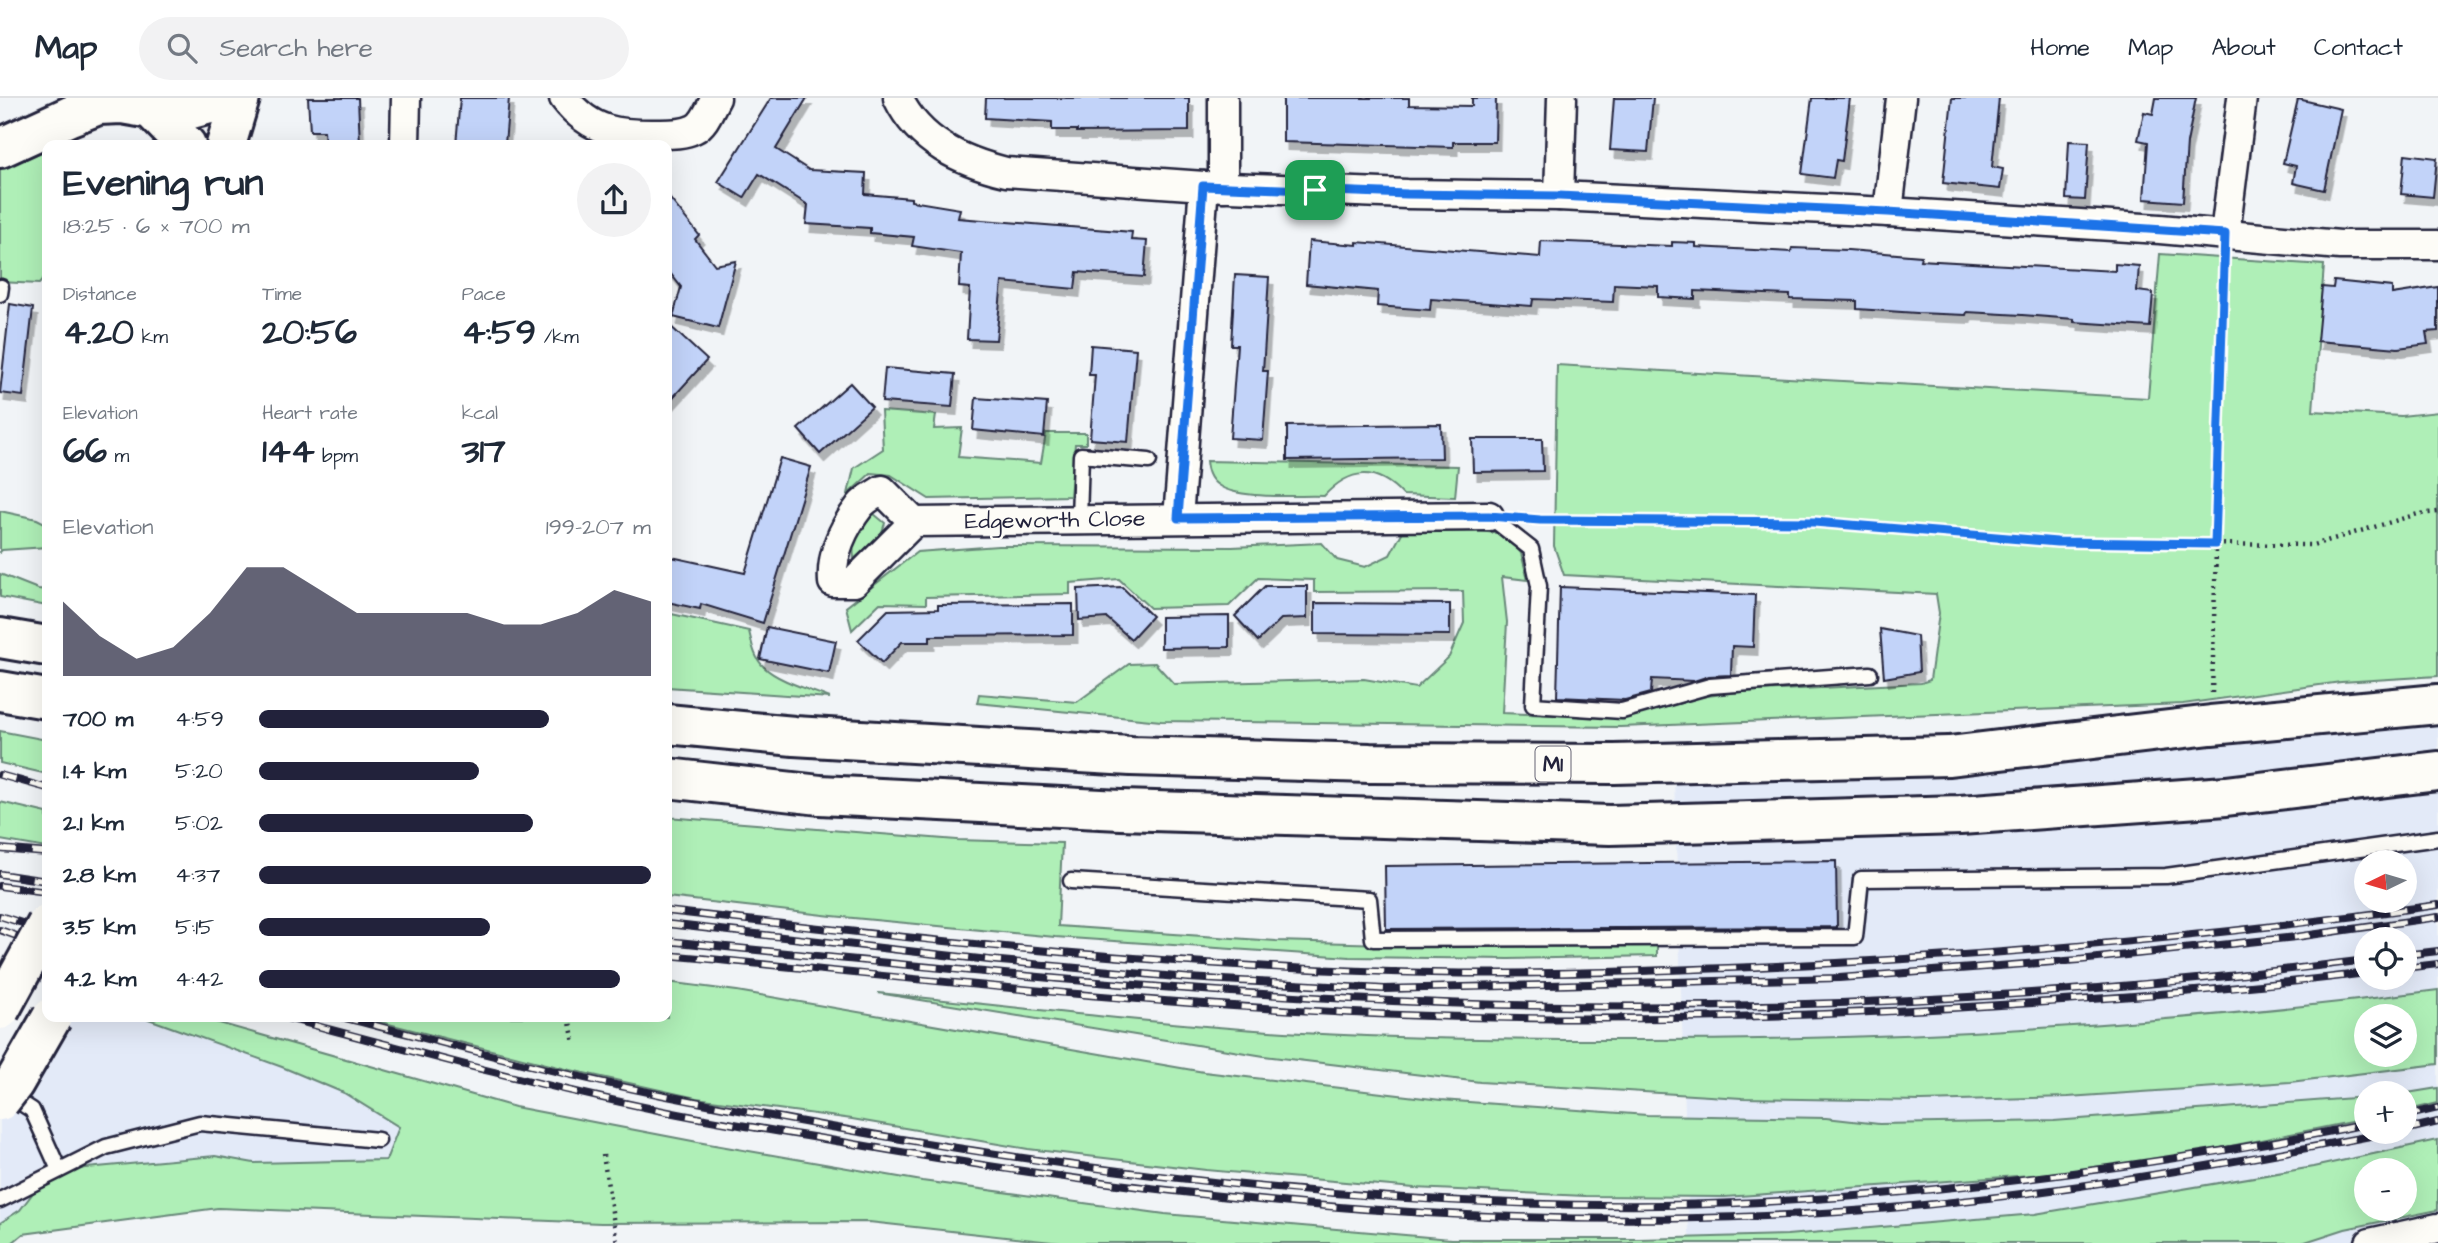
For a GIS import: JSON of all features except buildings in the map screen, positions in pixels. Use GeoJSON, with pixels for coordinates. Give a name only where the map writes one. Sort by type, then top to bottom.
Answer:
{"type":"FeatureCollection","features":[{"type":"Feature","properties":{"kind":"main road"},"geometry":{"type":"LineString","coordinates":[[0,148],[98,105],[122,104],[151,109],[188,110],[223,100]]}},
{"type":"Feature","properties":{"kind":"main road"},"geometry":{"type":"LineString","coordinates":[[205,140],[223,100]]}},
{"type":"Feature","properties":{"kind":"main road"},"geometry":{"type":"LineString","coordinates":[[223,100],[226,140]]}},
{"type":"Feature","properties":{"kind":"main road"},"geometry":{"type":"LineString","coordinates":[[151,109],[181,140]]}},
{"type":"Feature","properties":{"kind":"main road"},"geometry":{"type":"LineString","coordinates":[[0,638],[42,645]]}},
{"type":"Feature","properties":{"kind":"main road"},"geometry":{"type":"LineString","coordinates":[[0,691],[42,698]]}},
{"type":"Feature","properties":{"kind":"main road","name":"M1"},"geometry":{"type":"LineString","coordinates":[[672,724],[794,736],[1130,755],[1370,763],[1614,764],[1949,756],[2211,725],[2438,704]]}},
{"type":"Feature","properties":{"kind":"main road"},"geometry":{"type":"LineString","coordinates":[[672,779],[820,795],[1121,810],[1610,825],[1960,815],[2226,796],[2438,771]]}},
{"type":"Feature","properties":{"kind":"main road"},"geometry":{"type":"LineString","coordinates":[[0,1010],[42,933]]}},
{"type":"Feature","properties":{"kind":"main road"},"geometry":{"type":"LineString","coordinates":[[0,1101],[14,1083],[49,1022]]}},
{"type":"Feature","properties":{"kind":"street"},"geometry":{"type":"LineString","coordinates":[[405,140],[406,98]]}},
{"type":"Feature","properties":{"kind":"street"},"geometry":{"type":"LineString","coordinates":[[564,98],[575,112],[590,124],[607,131],[655,134],[681,133],[695,129],[716,98]]}},
{"type":"Feature","properties":{"kind":"street"},"geometry":{"type":"LineString","coordinates":[[898,98],[914,122],[931,140],[954,156],[979,166],[1006,172],[1213,186],[1407,194],[1559,196],[1888,212],[2340,244],[2438,245]]}},
{"type":"Feature","properties":{"kind":"street"},"geometry":{"type":"LineString","coordinates":[[1178,518],[1223,98]]}},
{"type":"Feature","properties":{"kind":"street"},"geometry":{"type":"LineString","coordinates":[[1559,196],[1562,98]]}},
{"type":"Feature","properties":{"kind":"street"},"geometry":{"type":"LineString","coordinates":[[1888,212],[1901,98]]}},
{"type":"Feature","properties":{"kind":"street"},"geometry":{"type":"LineString","coordinates":[[2225,234],[2242,98]]}},
{"type":"Feature","properties":{"kind":"street","name":"Edgeworth Close"},"geometry":{"type":"LineString","coordinates":[[914,523],[1489,516]]}},
{"type":"Feature","properties":{"kind":"street"},"geometry":{"type":"LineString","coordinates":[[2370,1243],[2438,1228]]}},
{"type":"Feature","properties":{"kind":"lane"},"geometry":{"type":"LineString","coordinates":[[0,294],[1,287]]}},
{"type":"Feature","properties":{"kind":"lane"},"geometry":{"type":"LineString","coordinates":[[1079,520],[1081,455],[1149,461]]}},
{"type":"Feature","properties":{"kind":"lane"},"geometry":{"type":"LineString","coordinates":[[1489,516],[1531,549],[1539,586],[1533,705],[1622,711],[1710,686],[1870,674]]}},
{"type":"Feature","properties":{"kind":"lane"},"geometry":{"type":"LineString","coordinates":[[1071,881],[1369,899],[1373,939],[1855,937],[1860,879],[2166,876],[2438,838]]}},
{"type":"Feature","properties":{"kind":"lane"},"geometry":{"type":"LineString","coordinates":[[0,1089],[32,1110],[59,1170]]}},
{"type":"Feature","properties":{"kind":"lane"},"geometry":{"type":"LineString","coordinates":[[0,1200],[106,1147],[200,1123],[378,1140]]}},
{"type":"Feature","properties":{"kind":"path"},"geometry":{"type":"LineString","coordinates":[[2212,693],[2225,234]]}},
{"type":"Feature","properties":{"kind":"path"},"geometry":{"type":"LineString","coordinates":[[1489,516],[1540,520],[1814,522],[2057,542],[2313,545],[2417,514],[2438,512]]}},
{"type":"Feature","properties":{"kind":"path"},"geometry":{"type":"LineString","coordinates":[[570,1022],[575,1043]]}},
{"type":"Feature","properties":{"kind":"path"},"geometry":{"type":"LineString","coordinates":[[603,1155],[617,1243]]}},
{"type":"Feature","properties":{"kind":"shaded area"},"geometry":{"type":"Polygon","coordinates":[[[2438,703],[2438,1243],[1692,1243],[1689,1234],[1673,748],[1891,749],[2438,703]]]}},
{"type":"Feature","properties":{"kind":"shaded area"},"geometry":{"type":"Polygon","coordinates":[[[66,1022],[184,1022],[489,1098],[462,1160],[0,1226],[0,1120],[32,1078],[66,1022]]]}},
{"type":"Feature","properties":{"kind":"green space"},"geometry":{"type":"Polygon","coordinates":[[[42,149],[42,281],[39,284],[0,282],[0,163],[42,149]]]}},
{"type":"Feature","properties":{"kind":"green space"},"geometry":{"type":"Polygon","coordinates":[[[2160,254],[2324,265],[2313,411],[2401,416],[2438,412],[2438,676],[2341,682],[2183,704],[1620,727],[1161,721],[977,703],[979,694],[1077,702],[1129,664],[1155,663],[1174,684],[1364,679],[1416,688],[1449,657],[1464,623],[1463,591],[1314,592],[1314,580],[1258,578],[1229,606],[1150,608],[1119,579],[1070,583],[1070,594],[926,597],[926,604],[880,603],[852,630],[846,607],[917,552],[998,546],[1232,547],[1322,543],[1337,560],[1365,567],[1390,555],[1403,531],[1479,531],[1504,534],[1521,553],[1528,580],[1502,577],[1507,622],[1502,713],[1621,718],[1690,698],[1740,692],[1921,683],[1930,680],[1939,613],[1936,594],[1564,575],[1554,546],[1557,365],[2148,398],[2160,254]]]}},
{"type":"Feature","properties":{"kind":"green space"},"geometry":{"type":"Polygon","coordinates":[[[881,411],[936,415],[934,429],[962,428],[958,457],[1041,463],[1046,433],[1086,433],[1086,444],[1075,444],[1070,496],[929,499],[891,475],[871,473],[848,494],[854,468],[883,449],[881,411]]]}},
{"type":"Feature","properties":{"kind":"green space"},"geometry":{"type":"Polygon","coordinates":[[[1206,461],[1458,466],[1455,497],[1403,495],[1383,479],[1363,474],[1344,480],[1324,496],[1268,496],[1239,493],[1218,485],[1209,474],[1206,461]]]}},
{"type":"Feature","properties":{"kind":"green space"},"geometry":{"type":"Polygon","coordinates":[[[0,511],[42,522],[42,547],[0,552],[0,511]]]}},
{"type":"Feature","properties":{"kind":"green space"},"geometry":{"type":"Polygon","coordinates":[[[874,514],[885,523],[881,535],[854,559],[854,545],[858,534],[874,514]]]}},
{"type":"Feature","properties":{"kind":"green space"},"geometry":{"type":"Polygon","coordinates":[[[0,574],[42,589],[42,605],[0,597],[0,574]]]}},
{"type":"Feature","properties":{"kind":"green space"},"geometry":{"type":"Polygon","coordinates":[[[672,614],[749,631],[756,655],[770,672],[830,698],[672,687],[672,614]]]}},
{"type":"Feature","properties":{"kind":"green space"},"geometry":{"type":"Polygon","coordinates":[[[0,731],[42,739],[42,773],[0,763],[0,731]]]}},
{"type":"Feature","properties":{"kind":"green space"},"geometry":{"type":"Polygon","coordinates":[[[0,802],[42,812],[42,847],[0,840],[0,802]]]}},
{"type":"Feature","properties":{"kind":"green space"},"geometry":{"type":"Polygon","coordinates":[[[672,817],[957,840],[1062,843],[1058,926],[1276,941],[1461,946],[1657,946],[1657,956],[1509,959],[1350,957],[1055,937],[672,898],[672,817]]]}},
{"type":"Feature","properties":{"kind":"green space"},"geometry":{"type":"Polygon","coordinates":[[[672,983],[737,991],[1204,1072],[1441,1100],[1647,1115],[1826,1118],[1879,1124],[2054,1121],[2354,1098],[2354,1121],[2185,1155],[2059,1173],[1725,1197],[1585,1196],[1414,1188],[1206,1170],[1028,1149],[852,1119],[696,1098],[566,1069],[381,1022],[672,1022],[672,983]]]}},
{"type":"Feature","properties":{"kind":"green space"},"geometry":{"type":"Polygon","coordinates":[[[2438,990],[2438,1064],[2417,1067],[2417,1004],[2354,1004],[2354,1067],[2413,1067],[2290,1082],[2068,1097],[1922,1101],[1742,1098],[1480,1082],[1264,1056],[878,993],[1285,1032],[1532,1040],[1718,1040],[1925,1034],[2233,1013],[2438,990]]]}},
{"type":"Feature","properties":{"kind":"green space"},"geometry":{"type":"Polygon","coordinates":[[[157,1022],[216,1022],[515,1107],[703,1143],[922,1181],[1165,1214],[1451,1239],[1639,1239],[1787,1235],[2035,1214],[2354,1158],[2354,1221],[2384,1221],[2345,1229],[2302,1243],[1061,1243],[869,1222],[601,1223],[218,1208],[23,1234],[12,1243],[0,1243],[0,1223],[20,1210],[42,1181],[76,1169],[215,1156],[254,1163],[386,1160],[399,1127],[344,1093],[282,1067],[157,1022]]]}},
{"type":"Feature","properties":{"kind":"green space"},"geometry":{"type":"Polygon","coordinates":[[[2438,1088],[2438,1103],[2417,1108],[2417,1091],[2438,1088]]]}},
{"type":"Feature","properties":{"kind":"green space"},"geometry":{"type":"Polygon","coordinates":[[[2438,1140],[2438,1210],[2417,1214],[2417,1158],[2355,1158],[2438,1140]]]}},
{"type":"Feature","properties":{"kind":"railway"},"geometry":{"type":"LineString","coordinates":[[0,775],[42,787]]}},
{"type":"Feature","properties":{"kind":"railway"},"geometry":{"type":"LineString","coordinates":[[0,849],[42,853]]}},
{"type":"Feature","properties":{"kind":"railway"},"geometry":{"type":"LineString","coordinates":[[0,874],[42,880]]}},
{"type":"Feature","properties":{"kind":"railway"},"geometry":{"type":"LineString","coordinates":[[0,886],[42,891]]}},
{"type":"Feature","properties":{"kind":"railway"},"geometry":{"type":"LineString","coordinates":[[672,912],[953,942],[1144,959],[1336,970],[1512,973],[1754,967],[1926,958],[2182,936],[2438,905]]}},
{"type":"Feature","properties":{"kind":"railway"},"geometry":{"type":"LineString","coordinates":[[0,916],[42,929]]}},
{"type":"Feature","properties":{"kind":"railway"},"geometry":{"type":"LineString","coordinates":[[672,925],[989,960],[1188,978],[1384,989],[1839,978],[2079,960],[2296,937],[2438,917]]}},
{"type":"Feature","properties":{"kind":"railway"},"geometry":{"type":"LineString","coordinates":[[0,930],[42,945]]}},
{"type":"Feature","properties":{"kind":"railway"},"geometry":{"type":"LineString","coordinates":[[672,941],[1152,986],[1346,999],[1559,1006],[1790,1005],[2021,994],[2136,985],[2354,961]]}},
{"type":"Feature","properties":{"kind":"railway"},"geometry":{"type":"LineString","coordinates":[[2417,953],[2438,951]]}},
{"type":"Feature","properties":{"kind":"railway"},"geometry":{"type":"LineString","coordinates":[[672,955],[1198,1004],[1375,1014],[1535,1018],[1696,1018],[1936,1009],[2191,992],[2354,974]]}},
{"type":"Feature","properties":{"kind":"railway"},"geometry":{"type":"LineString","coordinates":[[2417,966],[2438,964]]}},
{"type":"Feature","properties":{"kind":"railway"},"geometry":{"type":"LineString","coordinates":[[302,1022],[564,1089],[729,1123],[1076,1179],[1190,1193],[1419,1213],[1650,1219],[1844,1212],[2080,1186],[2354,1139]]}},
{"type":"Feature","properties":{"kind":"railway"},"geometry":{"type":"LineString","coordinates":[[361,1022],[662,1095],[909,1140],[1159,1176],[1410,1198],[1536,1204],[1662,1205],[1836,1198],[2008,1181],[2123,1166],[2354,1126]]}},
{"type":"Feature","properties":{"kind":"railway"},"geometry":{"type":"LineString","coordinates":[[2417,1113],[2438,1108]]}},
{"type":"Feature","properties":{"kind":"railway"},"geometry":{"type":"LineString","coordinates":[[2417,1127],[2438,1122]]}},
{"type":"Feature","properties":{"kind":"route"},"geometry":{"type":"LineString","coordinates":[[1203,186],[1315,190],[1559,196],[1888,212],[2225,234],[2215,544],[2057,542],[1814,522],[1540,520],[1489,516],[1178,518],[1203,186]]}}]}
